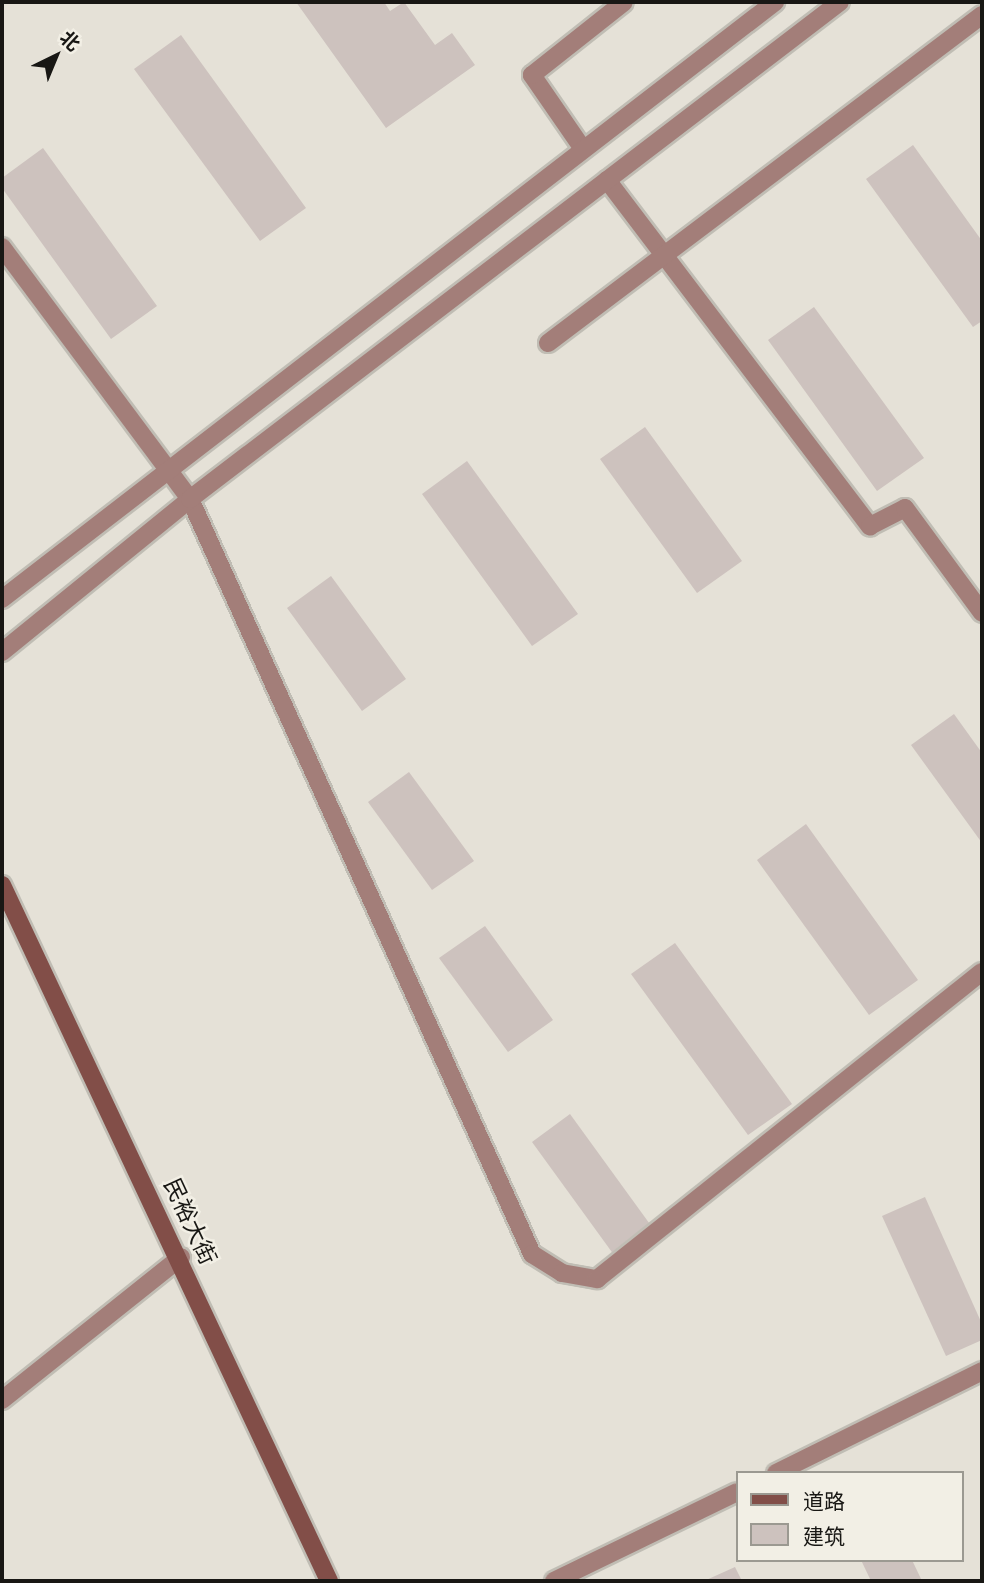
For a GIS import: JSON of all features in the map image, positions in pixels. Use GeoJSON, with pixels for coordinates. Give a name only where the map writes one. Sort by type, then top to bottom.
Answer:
{"type":"FeatureCollection","features":[{"type":"Feature","properties":{"kind":"main road","name":"民裕大街"},"geometry":{"type":"LineString","coordinates":[[2,886],[181,1257],[329,1581]]}},
{"type":"Feature","properties":{"kind":"street"},"geometry":{"type":"LineString","coordinates":[[583,149],[532,75],[624,2]]}},
{"type":"Feature","properties":{"kind":"street"},"geometry":{"type":"LineString","coordinates":[[2,599],[166,467],[775,2]]}},
{"type":"Feature","properties":{"kind":"street"},"geometry":{"type":"LineString","coordinates":[[2,652],[190,499],[840,2]]}},
{"type":"Feature","properties":{"kind":"street"},"geometry":{"type":"LineString","coordinates":[[548,343],[664,259],[982,15]]}},
{"type":"Feature","properties":{"kind":"street"},"geometry":{"type":"LineString","coordinates":[[607,180],[664,259],[870,526],[905,508],[982,613]]}},
{"type":"Feature","properties":{"kind":"street"},"geometry":{"type":"LineString","coordinates":[[2,247],[190,499],[532,1254],[562,1273],[597,1279],[982,972]]}},
{"type":"Feature","properties":{"kind":"street"},"geometry":{"type":"LineString","coordinates":[[2,1400],[181,1257]]}},
{"type":"Feature","properties":{"kind":"street"},"geometry":{"type":"LineString","coordinates":[[780,1471],[982,1371]]}},
{"type":"Feature","properties":{"kind":"street"},"geometry":{"type":"LineString","coordinates":[[554,1581],[736,1492]]}},
{"type":"Feature","properties":{"kind":"building"},"geometry":{"type":"Polygon","coordinates":[[[296,2],[384,2],[390,11],[404,2],[435,45],[452,33],[475,65],[386,128],[296,2]]]}},
{"type":"Feature","properties":{"kind":"building"},"geometry":{"type":"Polygon","coordinates":[[[181,35],[306,208],[260,241],[134,69],[181,35]]]}},
{"type":"Feature","properties":{"kind":"building"},"geometry":{"type":"Polygon","coordinates":[[[913,145],[982,241],[982,321],[973,327],[866,179],[913,145]]]}},
{"type":"Feature","properties":{"kind":"building"},"geometry":{"type":"Polygon","coordinates":[[[43,148],[157,306],[111,339],[2,188],[2,178],[43,148]]]}},
{"type":"Feature","properties":{"kind":"building"},"geometry":{"type":"Polygon","coordinates":[[[814,307],[924,458],[877,491],[768,340],[814,307]]]}},
{"type":"Feature","properties":{"kind":"building"},"geometry":{"type":"Polygon","coordinates":[[[645,427],[742,561],[697,593],[600,459],[645,427]]]}},
{"type":"Feature","properties":{"kind":"building"},"geometry":{"type":"Polygon","coordinates":[[[467,461],[578,614],[532,646],[422,494],[467,461]]]}},
{"type":"Feature","properties":{"kind":"building"},"geometry":{"type":"Polygon","coordinates":[[[331,576],[406,679],[362,711],[287,608],[331,576]]]}},
{"type":"Feature","properties":{"kind":"building"},"geometry":{"type":"Polygon","coordinates":[[[954,714],[982,753],[982,843],[911,745],[954,714]]]}},
{"type":"Feature","properties":{"kind":"building"},"geometry":{"type":"Polygon","coordinates":[[[409,772],[474,861],[432,890],[368,802],[409,772]]]}},
{"type":"Feature","properties":{"kind":"building"},"geometry":{"type":"Polygon","coordinates":[[[806,824],[918,980],[869,1015],[757,860],[806,824]]]}},
{"type":"Feature","properties":{"kind":"building"},"geometry":{"type":"Polygon","coordinates":[[[485,926],[553,1020],[508,1052],[439,958],[485,926]]]}},
{"type":"Feature","properties":{"kind":"building"},"geometry":{"type":"Polygon","coordinates":[[[675,943],[792,1104],[748,1135],[631,974],[675,943]]]}},
{"type":"Feature","properties":{"kind":"building"},"geometry":{"type":"Polygon","coordinates":[[[570,1114],[652,1227],[614,1255],[532,1142],[570,1114]]]}},
{"type":"Feature","properties":{"kind":"building"},"geometry":{"type":"Polygon","coordinates":[[[925,1197],[982,1324],[982,1340],[946,1356],[882,1216],[925,1197]]]}},
{"type":"Feature","properties":{"kind":"building"},"geometry":{"type":"Polygon","coordinates":[[[862,1562],[913,1562],[922,1581],[871,1581],[862,1562]]]}},
{"type":"Feature","properties":{"kind":"building"},"geometry":{"type":"Polygon","coordinates":[[[735,1567],[742,1581],[704,1581],[735,1567]]]}}]}
